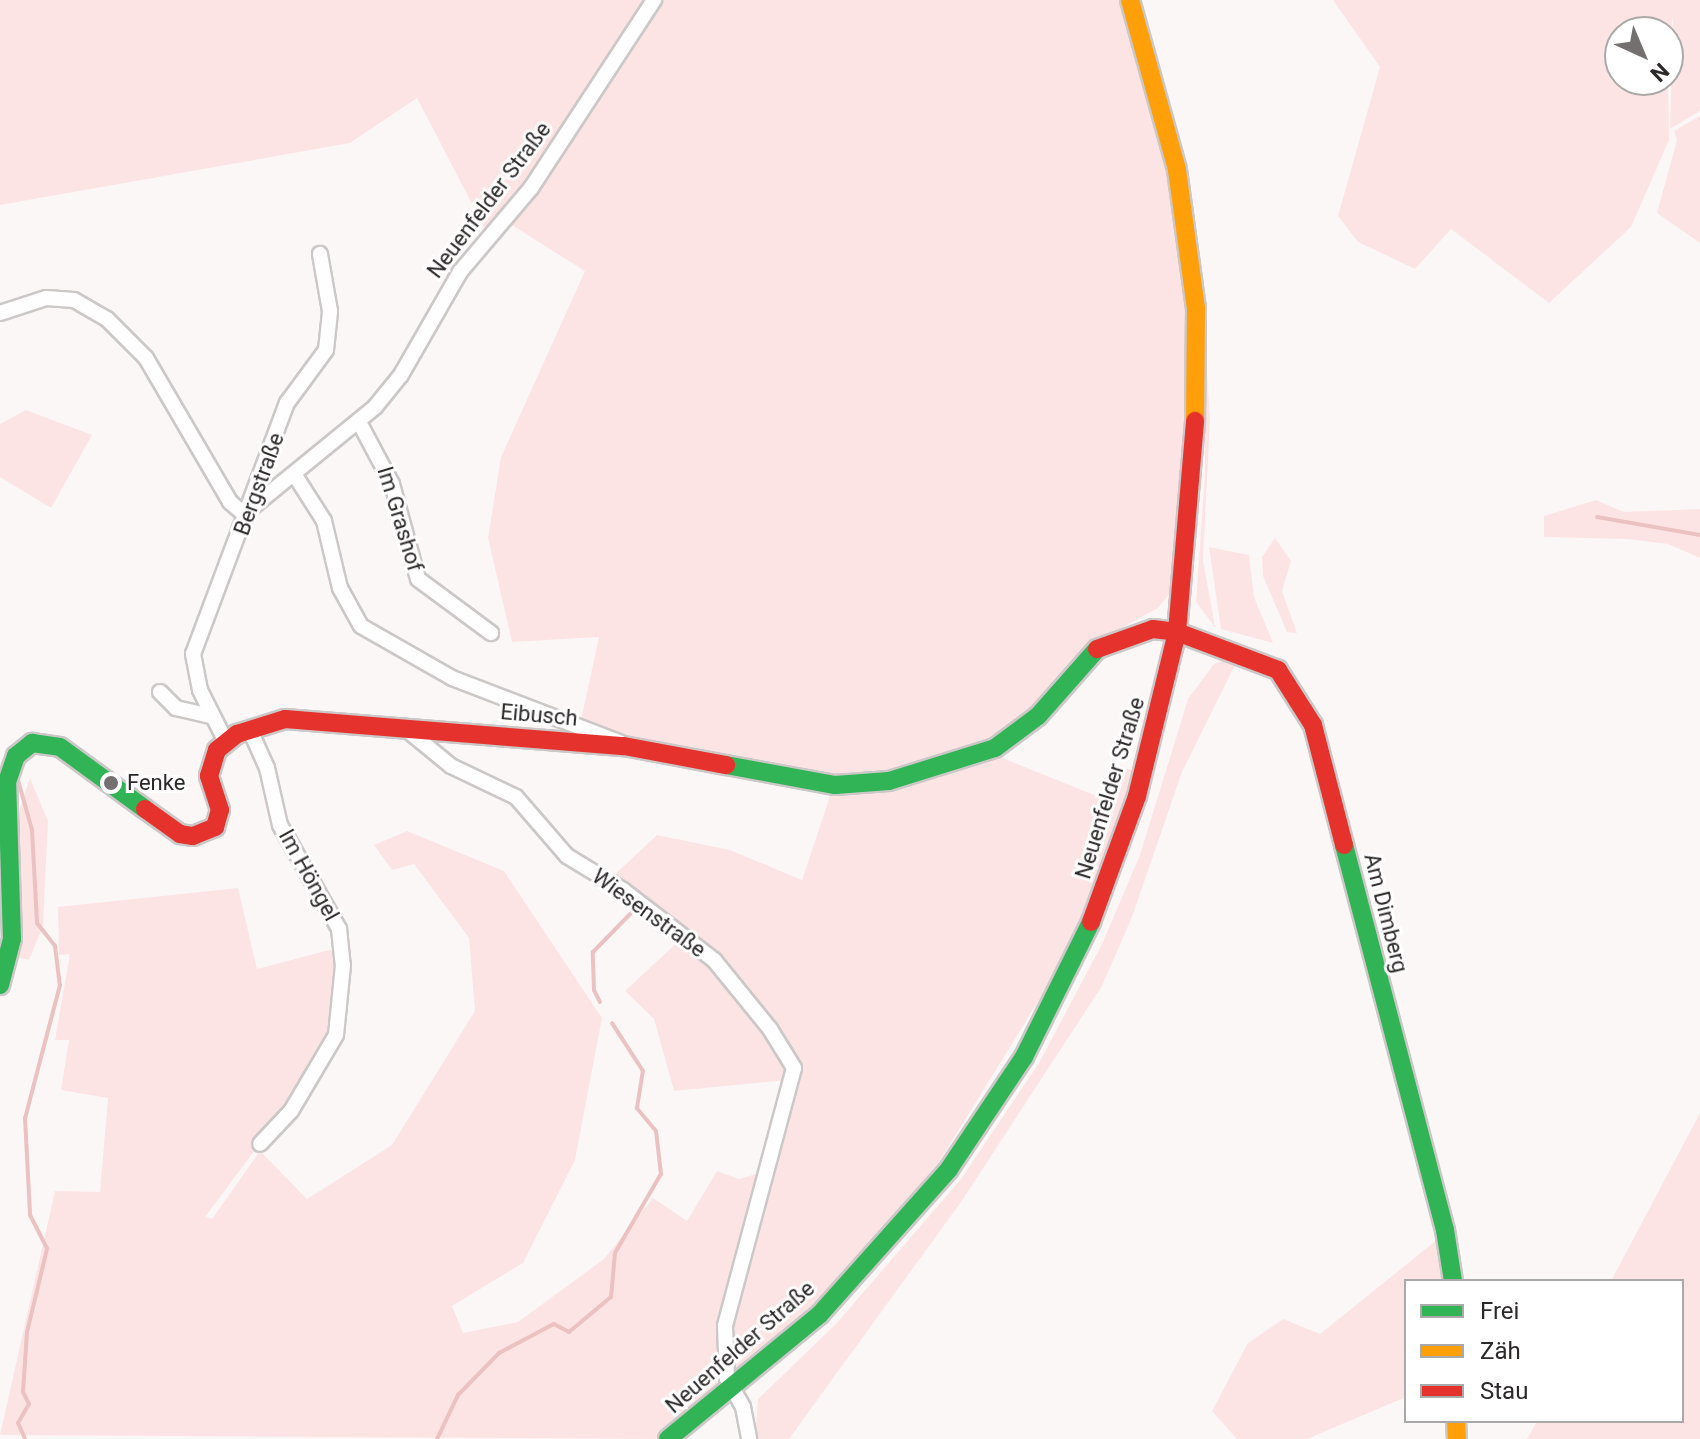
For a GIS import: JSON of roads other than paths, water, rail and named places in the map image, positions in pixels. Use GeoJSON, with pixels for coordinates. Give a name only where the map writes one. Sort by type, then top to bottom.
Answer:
{"type":"FeatureCollection","features":[{"type":"Feature","properties":{"kind":"street","name":"Neuenfelder Straße"},"geometry":{"type":"LineString","coordinates":[[244,514],[296,477],[359,422],[401,375],[460,272],[531,188],[654,0]]}},
{"type":"Feature","properties":{"kind":"street","name":"Neuenfelder Straße"},"geometry":{"type":"LineString","coordinates":[[668,1439],[732,1391],[820,1314],[949,1169],[1024,1057],[1086,935],[1113,867],[1146,765],[1177,632],[1195,468],[1196,308],[1177,170],[1130,0]]}},
{"type":"Feature","properties":{"kind":"street","name":"Bergstraße"},"geometry":{"type":"LineString","coordinates":[[226,742],[210,716],[193,654],[239,539],[244,514],[257,493],[287,403],[326,350],[330,311],[320,254]]}},
{"type":"Feature","properties":{"kind":"street"},"geometry":{"type":"LineString","coordinates":[[0,313],[46,298],[74,300],[107,319],[146,358],[230,502],[244,514]]}},
{"type":"Feature","properties":{"kind":"street","name":"Im Grashof"},"geometry":{"type":"LineString","coordinates":[[359,422],[392,484],[418,579],[491,633]]}},
{"type":"Feature","properties":{"kind":"street"},"geometry":{"type":"LineString","coordinates":[[296,477],[324,521],[340,588],[361,626],[452,678],[624,746]]}},
{"type":"Feature","properties":{"kind":"street","name":"Eibusch"},"geometry":{"type":"LineString","coordinates":[[226,742],[250,730],[285,719],[624,746],[835,785],[889,781],[995,748],[1038,716],[1091,651],[1153,629],[1177,632]]}},
{"type":"Feature","properties":{"kind":"street","name":"Am Dimberg"},"geometry":{"type":"LineString","coordinates":[[1177,632],[1278,670],[1313,725],[1445,1230],[1453,1279]]}},
{"type":"Feature","properties":{"kind":"street"},"geometry":{"type":"LineString","coordinates":[[160,692],[176,708],[210,716]]}},
{"type":"Feature","properties":{"kind":"street","name":"Wiesenstraße"},"geometry":{"type":"LineString","coordinates":[[406,729],[451,766],[516,797],[567,856],[714,960],[770,1029],[794,1068],[725,1326],[732,1391]]}},
{"type":"Feature","properties":{"kind":"street","name":"Im Höngel"},"geometry":{"type":"LineString","coordinates":[[250,730],[267,768],[280,825],[339,929],[343,965],[336,1035],[291,1111],[260,1144]]}},
{"type":"Feature","properties":{"kind":"street"},"geometry":{"type":"LineString","coordinates":[[0,985],[12,939],[3,806],[16,756],[32,743],[48,743],[79,759],[180,834],[206,833],[215,827],[220,810],[210,762],[226,742]]}},
{"type":"Feature","properties":{"kind":"street"},"geometry":{"type":"LineString","coordinates":[[732,1391],[743,1407],[749,1439]]}},
{"type":"Feature","properties":{"kind":"waterway"},"geometry":{"type":"LineString","coordinates":[[1597,517],[1700,535]]}},
{"type":"Feature","properties":{"kind":"waterway"},"geometry":{"type":"LineString","coordinates":[[18,780],[32,830],[37,923],[55,946],[60,985],[25,1118],[30,1215],[47,1249],[27,1332],[23,1392],[29,1404],[18,1423],[25,1439]]}},
{"type":"Feature","properties":{"kind":"waterway"},"geometry":{"type":"LineString","coordinates":[[600,1002],[594,990],[593,952],[635,909]]}},
{"type":"Feature","properties":{"kind":"waterway"},"geometry":{"type":"LineString","coordinates":[[437,1439],[458,1395],[499,1353],[554,1324],[569,1332],[611,1297],[615,1253],[661,1174],[656,1131],[637,1108],[643,1071],[612,1023]]}},
{"type":"Feature","properties":{"kind":"place","name":"Fenke"},"geometry":{"type":"Point","coordinates":[111,783]}}]}
